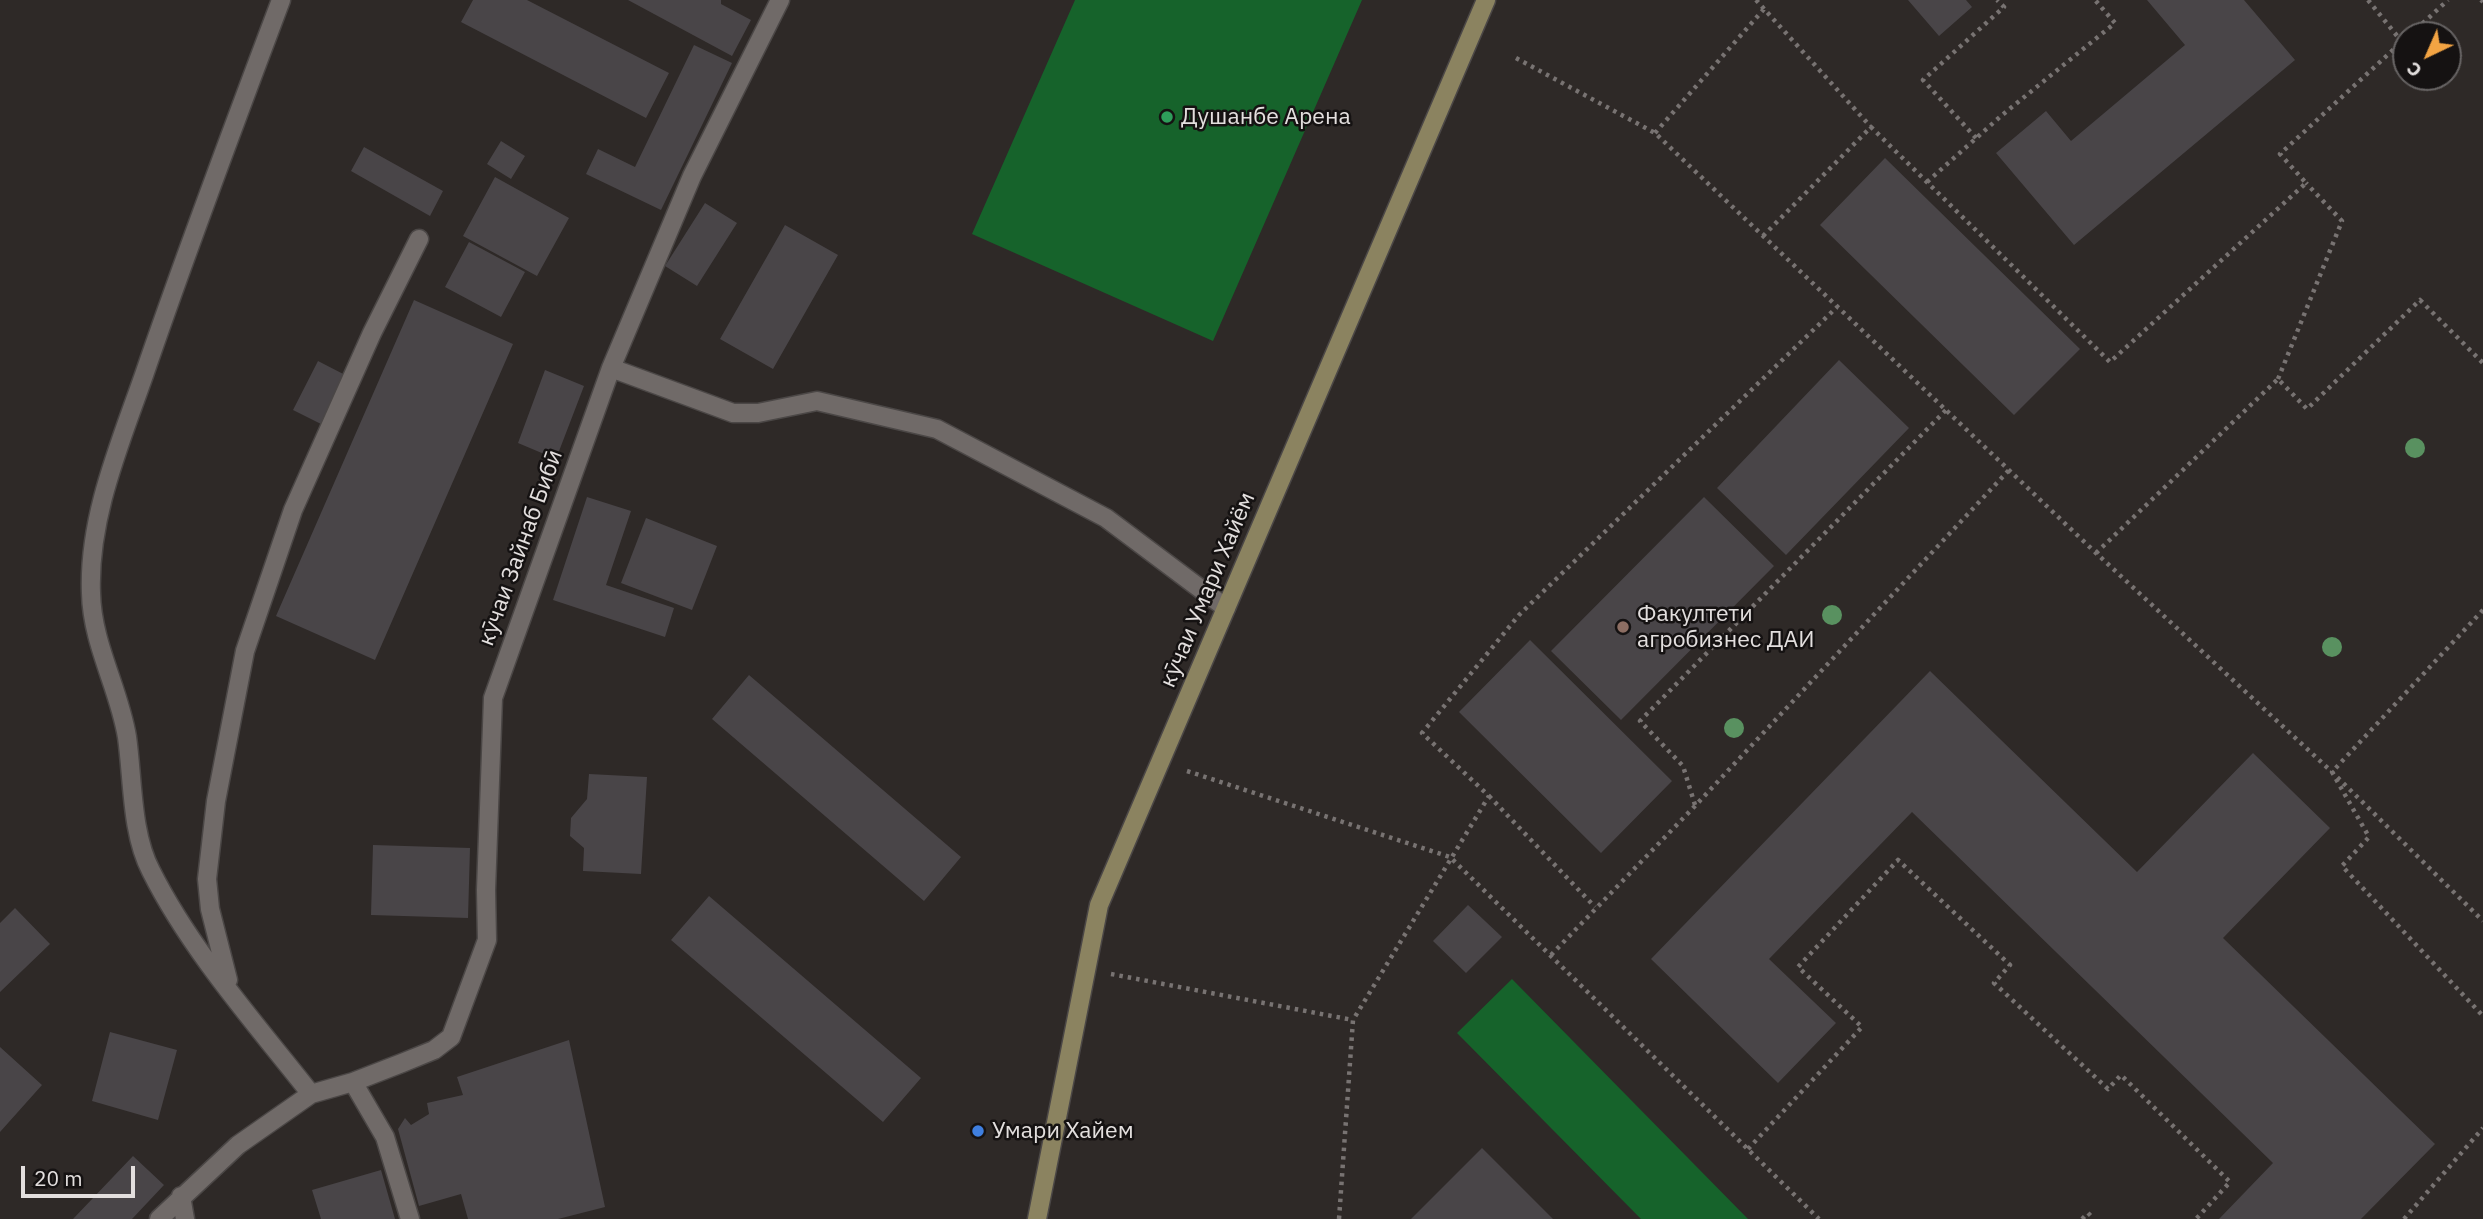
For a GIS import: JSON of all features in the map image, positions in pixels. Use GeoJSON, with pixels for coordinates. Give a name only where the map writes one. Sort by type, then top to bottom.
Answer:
{"type":"FeatureCollection","features":[{"type":"Feature","properties":{"kind":"street"},"geometry":{"type":"LineString","coordinates":[[281,0],[181,267],[105,490],[93,547],[90,593],[97,642],[118,699],[126,736],[133,804],[150,869],[232,993],[311,1094]]}},
{"type":"Feature","properties":{"kind":"street","name":"кӯчаи Зайнаб Бибӣ"},"geometry":{"type":"LineString","coordinates":[[159,1219],[239,1145],[311,1094],[353,1082],[434,1050],[451,1037],[487,940],[486,890],[493,698],[611,368],[692,176],[780,0]]}},
{"type":"Feature","properties":{"kind":"street","name":"кӯчаи Умари Хайём"},"geometry":{"type":"LineString","coordinates":[[1037,1219],[1099,905],[1486,0]]}},
{"type":"Feature","properties":{"kind":"street"},"geometry":{"type":"LineString","coordinates":[[232,993],[210,909],[207,879],[216,801],[246,651],[293,510],[372,333],[419,239]]}},
{"type":"Feature","properties":{"kind":"street"},"geometry":{"type":"LineString","coordinates":[[611,368],[733,413],[758,414],[817,401],[937,429],[1106,518],[1226,608]]}},
{"type":"Feature","properties":{"kind":"street"},"geometry":{"type":"LineString","coordinates":[[353,1082],[385,1137],[411,1219]]}},
{"type":"Feature","properties":{"kind":"street"},"geometry":{"type":"LineString","coordinates":[[181,1196],[185,1219]]}},
{"type":"Feature","properties":{"kind":"path"},"geometry":{"type":"LineString","coordinates":[[1756,0],[1871,127],[2110,362],[2306,183]]}},
{"type":"Feature","properties":{"kind":"path"},"geometry":{"type":"LineString","coordinates":[[1976,138],[1923,80],[2004,7],[1997,0]]}},
{"type":"Feature","properties":{"kind":"path"},"geometry":{"type":"LineString","coordinates":[[1927,182],[2115,23],[2095,0]]}},
{"type":"Feature","properties":{"kind":"path"},"geometry":{"type":"LineString","coordinates":[[2368,0],[2392,24]]}},
{"type":"Feature","properties":{"kind":"path"},"geometry":{"type":"LineString","coordinates":[[2425,21],[2448,0]]}},
{"type":"Feature","properties":{"kind":"path"},"geometry":{"type":"LineString","coordinates":[[1655,132],[1765,9]]}},
{"type":"Feature","properties":{"kind":"path"},"geometry":{"type":"LineString","coordinates":[[2096,553],[2278,379],[2342,220],[2280,153],[2392,51]]}},
{"type":"Feature","properties":{"kind":"path"},"geometry":{"type":"LineString","coordinates":[[1516,58],[1655,132],[2096,553],[2332,772],[2483,920]]}},
{"type":"Feature","properties":{"kind":"path"},"geometry":{"type":"LineString","coordinates":[[1763,236],[1871,127]]}},
{"type":"Feature","properties":{"kind":"path"},"geometry":{"type":"LineString","coordinates":[[2278,379],[2307,409],[2420,300],[2483,363]]}},
{"type":"Feature","properties":{"kind":"path"},"geometry":{"type":"LineString","coordinates":[[1595,908],[1489,796],[1422,733],[1519,615],[1837,307]]}},
{"type":"Feature","properties":{"kind":"path"},"geometry":{"type":"LineString","coordinates":[[1695,806],[1683,766],[1640,721],[1946,410]]}},
{"type":"Feature","properties":{"kind":"path"},"geometry":{"type":"LineString","coordinates":[[1551,955],[1695,806],[2009,470]]}},
{"type":"Feature","properties":{"kind":"path"},"geometry":{"type":"LineString","coordinates":[[2332,772],[2483,610]]}},
{"type":"Feature","properties":{"kind":"path"},"geometry":{"type":"LineString","coordinates":[[1159,766],[1203,774],[1450,857],[1819,1219]]}},
{"type":"Feature","properties":{"kind":"path"},"geometry":{"type":"LineString","coordinates":[[2332,772],[2368,837],[2342,866],[2483,1016]]}},
{"type":"Feature","properties":{"kind":"path"},"geometry":{"type":"LineString","coordinates":[[1339,1219],[1353,1020],[1489,796]]}},
{"type":"Feature","properties":{"kind":"path"},"geometry":{"type":"LineString","coordinates":[[1748,1149],[1862,1027],[1798,967],[1898,860],[2010,965],[1994,983],[2108,1090],[2121,1076],[2230,1182],[2196,1219]]}},
{"type":"Feature","properties":{"kind":"path"},"geometry":{"type":"LineString","coordinates":[[1086,969],[1353,1020]]}},
{"type":"Feature","properties":{"kind":"path"},"geometry":{"type":"LineString","coordinates":[[2404,1219],[2483,1128]]}},
{"type":"Feature","properties":{"kind":"path"},"geometry":{"type":"LineString","coordinates":[[2082,1219],[2088,1213],[2094,1219]]}},
{"type":"Feature","properties":{"kind":"green space","name":"Душанбе Арена"},"geometry":{"type":"Polygon","coordinates":[[[1075,0],[1362,0],[1213,341],[972,234],[1075,0]]]}},
{"type":"Feature","properties":{"kind":"green space"},"geometry":{"type":"Polygon","coordinates":[[[1512,979],[1748,1219],[1641,1219],[1457,1033],[1512,979]]]}},
{"type":"Feature","properties":{"kind":"building"},"geometry":{"type":"Polygon","coordinates":[[[473,0],[527,0],[669,73],[646,118],[461,22],[473,0]]]}},
{"type":"Feature","properties":{"kind":"building"},"geometry":{"type":"Polygon","coordinates":[[[628,0],[721,0],[721,4],[751,20],[732,56],[628,0]]]}},
{"type":"Feature","properties":{"kind":"building"},"geometry":{"type":"Polygon","coordinates":[[[1908,0],[1966,0],[1972,7],[1939,36],[1908,0]]]}},
{"type":"Feature","properties":{"kind":"building"},"geometry":{"type":"Polygon","coordinates":[[[2147,0],[2244,0],[2295,60],[2074,245],[1996,153],[2046,111],[2071,141],[2185,45],[2147,0]]]}},
{"type":"Feature","properties":{"kind":"building"},"geometry":{"type":"Polygon","coordinates":[[[694,45],[732,63],[661,210],[586,174],[598,149],[635,167],[694,45]]]}},
{"type":"Feature","properties":{"kind":"building"},"geometry":{"type":"Polygon","coordinates":[[[501,141],[525,156],[511,179],[487,164],[501,141]]]}},
{"type":"Feature","properties":{"kind":"building"},"geometry":{"type":"Polygon","coordinates":[[[364,147],[443,191],[430,216],[351,171],[364,147]]]}},
{"type":"Feature","properties":{"kind":"building"},"geometry":{"type":"Polygon","coordinates":[[[1885,158],[2080,349],[2014,415],[1820,225],[1885,158]]]}},
{"type":"Feature","properties":{"kind":"building"},"geometry":{"type":"Polygon","coordinates":[[[495,177],[569,218],[537,276],[463,236],[495,177]]]}},
{"type":"Feature","properties":{"kind":"building"},"geometry":{"type":"Polygon","coordinates":[[[705,203],[737,223],[697,286],[665,266],[705,203]]]}},
{"type":"Feature","properties":{"kind":"building"},"geometry":{"type":"Polygon","coordinates":[[[785,225],[838,255],[773,369],[720,339],[785,225]]]}},
{"type":"Feature","properties":{"kind":"building"},"geometry":{"type":"Polygon","coordinates":[[[469,242],[525,272],[501,317],[445,287],[469,242]]]}},
{"type":"Feature","properties":{"kind":"building"},"geometry":{"type":"Polygon","coordinates":[[[414,300],[513,344],[375,660],[276,616],[414,300]]]}},
{"type":"Feature","properties":{"kind":"building"},"geometry":{"type":"Polygon","coordinates":[[[1839,360],[1909,428],[1786,555],[1717,488],[1839,360]]]}},
{"type":"Feature","properties":{"kind":"building"},"geometry":{"type":"Polygon","coordinates":[[[318,361],[351,378],[327,427],[293,410],[318,361]]]}},
{"type":"Feature","properties":{"kind":"building"},"geometry":{"type":"Polygon","coordinates":[[[545,370],[584,386],[556,459],[518,443],[545,370]]]}},
{"type":"Feature","properties":{"kind":"building"},"geometry":{"type":"Polygon","coordinates":[[[587,497],[631,511],[606,585],[674,608],[665,637],[553,600],[587,497]]]}},
{"type":"Feature","properties":{"kind":"building"},"geometry":{"type":"Polygon","coordinates":[[[1704,497],[1774,566],[1621,720],[1551,651],[1704,497]]]}},
{"type":"Feature","properties":{"kind":"building"},"geometry":{"type":"Polygon","coordinates":[[[646,518],[717,546],[692,610],[621,583],[646,518]]]}},
{"type":"Feature","properties":{"kind":"building"},"geometry":{"type":"Polygon","coordinates":[[[1530,640],[1672,781],[1601,853],[1459,712],[1530,640]]]}},
{"type":"Feature","properties":{"kind":"building"},"geometry":{"type":"Polygon","coordinates":[[[1930,671],[2137,872],[2253,753],[2330,828],[2223,938],[2435,1144],[2361,1219],[2219,1219],[2273,1163],[1912,812],[1769,959],[1836,1023],[1778,1083],[1651,959],[1930,671]]]}},
{"type":"Feature","properties":{"kind":"building"},"geometry":{"type":"Polygon","coordinates":[[[749,675],[961,857],[924,901],[712,719],[749,675]]]}},
{"type":"Feature","properties":{"kind":"building"},"geometry":{"type":"Polygon","coordinates":[[[589,774],[647,777],[641,874],[583,871],[584,848],[570,836],[571,818],[587,799],[589,774]]]}},
{"type":"Feature","properties":{"kind":"building"},"geometry":{"type":"Polygon","coordinates":[[[373,845],[470,848],[468,918],[371,915],[373,845]]]}},
{"type":"Feature","properties":{"kind":"building"},"geometry":{"type":"Polygon","coordinates":[[[709,896],[921,1078],[883,1122],[671,940],[709,896]]]}},
{"type":"Feature","properties":{"kind":"building"},"geometry":{"type":"Polygon","coordinates":[[[1468,905],[1502,937],[1466,973],[1433,941],[1468,905]]]}},
{"type":"Feature","properties":{"kind":"building"},"geometry":{"type":"Polygon","coordinates":[[[15,908],[50,944],[0,992],[0,923],[15,908]]]}},
{"type":"Feature","properties":{"kind":"building"},"geometry":{"type":"Polygon","coordinates":[[[110,1032],[177,1050],[158,1120],[92,1101],[110,1032]]]}},
{"type":"Feature","properties":{"kind":"building"},"geometry":{"type":"Polygon","coordinates":[[[569,1040],[605,1207],[558,1219],[468,1219],[461,1194],[419,1206],[398,1129],[405,1118],[411,1125],[429,1114],[427,1103],[463,1095],[457,1077],[569,1040]]]}},
{"type":"Feature","properties":{"kind":"building"},"geometry":{"type":"Polygon","coordinates":[[[0,1047],[42,1085],[0,1132],[0,1047]]]}},
{"type":"Feature","properties":{"kind":"building"},"geometry":{"type":"Polygon","coordinates":[[[1482,1148],[1553,1219],[1411,1219],[1482,1148]]]}},
{"type":"Feature","properties":{"kind":"building"},"geometry":{"type":"Polygon","coordinates":[[[133,1156],[164,1185],[132,1219],[73,1219],[133,1156]]]}},
{"type":"Feature","properties":{"kind":"building"},"geometry":{"type":"Polygon","coordinates":[[[381,1170],[395,1219],[321,1219],[312,1190],[381,1170]]]}},
{"type":"Feature","properties":{"kind":"place","name":"Душанбе Арена"},"geometry":{"type":"Point","coordinates":[1167,117]}},
{"type":"Feature","properties":{"kind":"place","name":"Факултети агробизнес ДАИ"},"geometry":{"type":"Point","coordinates":[1623,627]}},
{"type":"Feature","properties":{"kind":"place","name":"Умари Хайем"},"geometry":{"type":"Point","coordinates":[978,1131]}}]}
